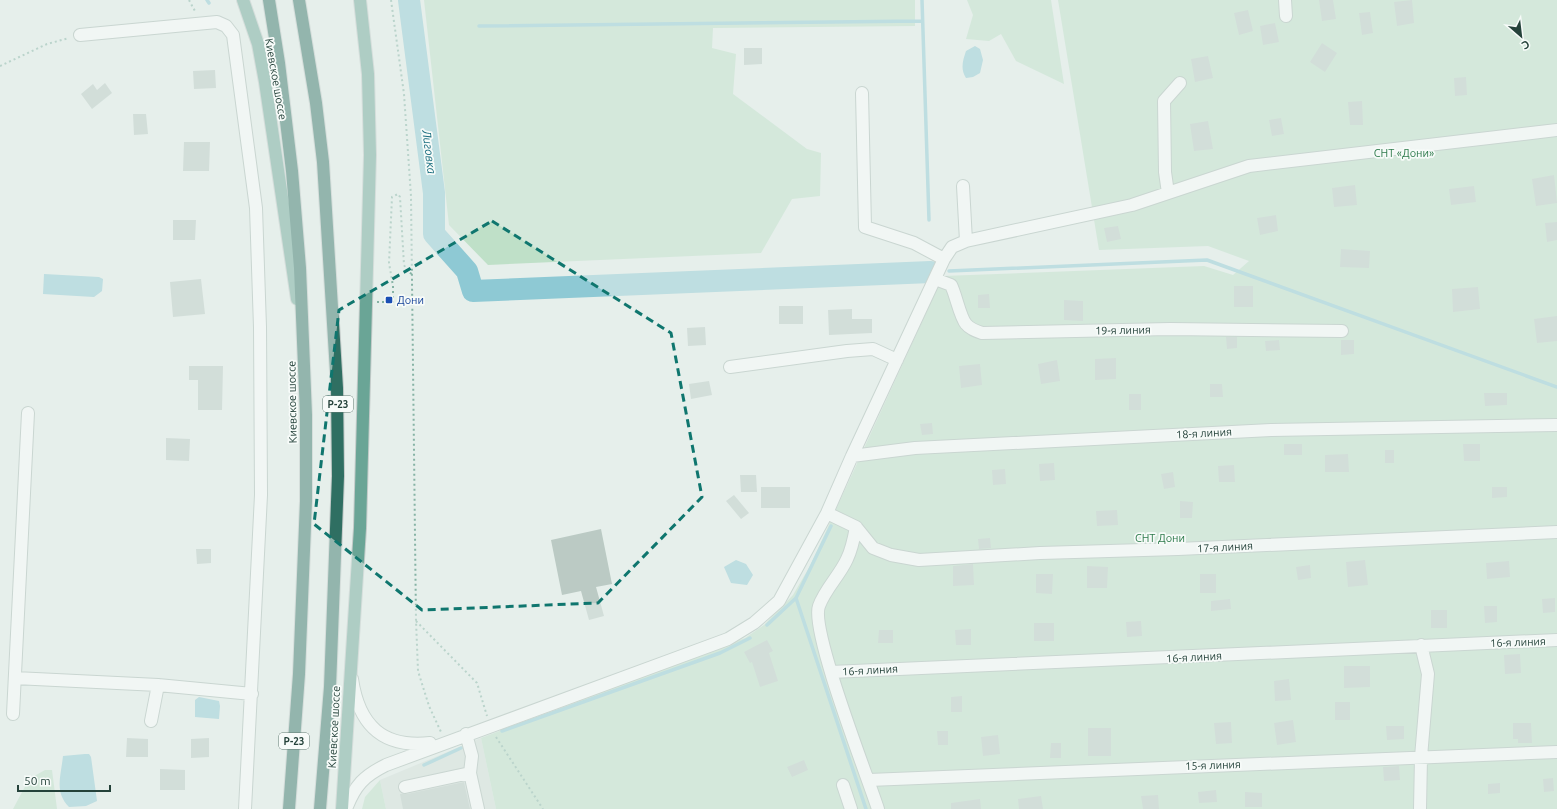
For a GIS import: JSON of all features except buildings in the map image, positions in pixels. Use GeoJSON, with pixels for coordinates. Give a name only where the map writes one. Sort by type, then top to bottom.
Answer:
{"type":"FeatureCollection","features":[{"type":"Feature","properties":{"kind":"highway","name":"Р-23"},"geometry":{"type":"LineString","coordinates":[[269,0],[279,63],[292,171],[304,341]]}},
{"type":"Feature","properties":{"kind":"highway","name":"Р-23"},"geometry":{"type":"LineString","coordinates":[[300,0],[316,103],[323,162],[337,388],[338,476],[330,687],[320,809]]}},
{"type":"Feature","properties":{"kind":"highway","name":"Киевское шоссе"},"geometry":{"type":"LineString","coordinates":[[289,809],[299,674],[306,501],[304,341]]}},
{"type":"Feature","properties":{"kind":"main road","name":"Киевское шоссе"},"geometry":{"type":"LineString","coordinates":[[243,0],[258,44],[265,82],[304,341]]}},
{"type":"Feature","properties":{"kind":"main road","name":"Киевское шоссе"},"geometry":{"type":"LineString","coordinates":[[342,809],[360,528],[366,301],[369,115],[368,74],[360,0]]}},
{"type":"Feature","properties":{"kind":"street"},"geometry":{"type":"LineString","coordinates":[[1285,0],[1286,16]]}},
{"type":"Feature","properties":{"kind":"street"},"geometry":{"type":"LineString","coordinates":[[80,35],[217,22],[226,26],[234,35],[256,208],[260,327],[261,495],[245,809]]}},
{"type":"Feature","properties":{"kind":"street"},"geometry":{"type":"LineString","coordinates":[[1168,193],[1165,172],[1164,101],[1180,83]]}},
{"type":"Feature","properties":{"kind":"street"},"geometry":{"type":"LineString","coordinates":[[862,93],[865,227],[914,243],[944,259]]}},
{"type":"Feature","properties":{"kind":"street"},"geometry":{"type":"LineString","coordinates":[[346,809],[355,789],[367,776],[386,765],[490,725],[728,639],[754,623],[779,601],[827,513],[944,259],[952,247],[966,241],[1132,205],[1248,166],[1557,130]]}},
{"type":"Feature","properties":{"kind":"street"},"geometry":{"type":"LineString","coordinates":[[963,186],[966,241]]}},
{"type":"Feature","properties":{"kind":"street","name":"19-я линия"},"geometry":{"type":"LineString","coordinates":[[935,279],[951,285],[965,323],[972,329],[982,333],[1170,329],[1342,331]]}},
{"type":"Feature","properties":{"kind":"street"},"geometry":{"type":"LineString","coordinates":[[730,367],[847,351],[873,349],[897,360]]}},
{"type":"Feature","properties":{"kind":"street"},"geometry":{"type":"LineString","coordinates":[[13,714],[28,413]]}},
{"type":"Feature","properties":{"kind":"street","name":"18-я линия"},"geometry":{"type":"LineString","coordinates":[[852,456],[915,448],[1271,430],[1557,425]]}},
{"type":"Feature","properties":{"kind":"street"},"geometry":{"type":"LineString","coordinates":[[827,513],[856,527],[847,559],[818,606],[818,626],[831,672],[878,809]]}},
{"type":"Feature","properties":{"kind":"street","name":"17-я линия"},"geometry":{"type":"LineString","coordinates":[[856,527],[873,548],[892,555],[919,560],[1040,553],[1178,549],[1557,532]]}},
{"type":"Feature","properties":{"kind":"street","name":"16-я линия"},"geometry":{"type":"LineString","coordinates":[[831,672],[1557,640]]}},
{"type":"Feature","properties":{"kind":"street"},"geometry":{"type":"LineString","coordinates":[[1420,809],[1421,757],[1428,674],[1421,645]]}},
{"type":"Feature","properties":{"kind":"street"},"geometry":{"type":"LineString","coordinates":[[351,670],[357,702],[362,714],[377,731],[389,739],[403,744],[414,745],[446,742]]}},
{"type":"Feature","properties":{"kind":"street"},"geometry":{"type":"LineString","coordinates":[[15,678],[158,686],[252,694]]}},
{"type":"Feature","properties":{"kind":"street"},"geometry":{"type":"LineString","coordinates":[[151,721],[158,686]]}},
{"type":"Feature","properties":{"kind":"street"},"geometry":{"type":"LineString","coordinates":[[466,734],[472,756],[470,773],[478,809]]}},
{"type":"Feature","properties":{"kind":"street","name":"15-я линия"},"geometry":{"type":"LineString","coordinates":[[869,780],[1557,752]]}},
{"type":"Feature","properties":{"kind":"street"},"geometry":{"type":"LineString","coordinates":[[405,786],[470,773]]}},
{"type":"Feature","properties":{"kind":"street"},"geometry":{"type":"LineString","coordinates":[[843,785],[851,809]]}},
{"type":"Feature","properties":{"kind":"path"},"geometry":{"type":"LineString","coordinates":[[391,0],[404,94],[412,196],[414,275],[416,621],[418,671],[429,706],[446,742]]}},
{"type":"Feature","properties":{"kind":"path"},"geometry":{"type":"LineString","coordinates":[[0,66],[47,44],[80,35]]}},
{"type":"Feature","properties":{"kind":"path"},"geometry":{"type":"LineString","coordinates":[[366,301],[393,302],[393,286],[388,263],[392,197],[395,194],[398,194],[400,197],[404,265],[408,272],[414,275]]}},
{"type":"Feature","properties":{"kind":"path"},"geometry":{"type":"LineString","coordinates":[[416,621],[477,683],[490,725],[499,743],[543,809]]}},
{"type":"Feature","properties":{"kind":"highlighted area"},"geometry":{"type":"Polygon","coordinates":[[[492,221],[671,333],[702,497],[598,603],[422,610],[314,524],[339,310],[492,221]]]}},
{"type":"Feature","properties":{"kind":"shaded area"},"geometry":{"type":"Polygon","coordinates":[[[481,738],[496,809],[386,809],[380,780],[481,738]]]}},
{"type":"Feature","properties":{"kind":"green space"},"geometry":{"type":"Polygon","coordinates":[[[424,0],[915,0],[915,26],[713,28],[712,48],[736,54],[733,94],[807,149],[821,153],[820,196],[792,199],[761,253],[488,265],[449,225],[424,0]]]}},
{"type":"Feature","properties":{"kind":"green space"},"geometry":{"type":"Polygon","coordinates":[[[967,0],[1051,0],[1064,84],[1016,61],[1001,34],[989,41],[966,39],[973,15],[967,0]]]}},
{"type":"Feature","properties":{"kind":"green space","name":"СНТ Дони"},"geometry":{"type":"Polygon","coordinates":[[[1058,0],[1557,0],[1557,809],[496,809],[481,738],[745,638],[764,625],[793,595],[810,566],[943,276],[1204,266],[1233,275],[1249,261],[1208,246],[1099,250],[1058,0]]]}},
{"type":"Feature","properties":{"kind":"green space"},"geometry":{"type":"Polygon","coordinates":[[[45,770],[52,770],[57,809],[13,809],[29,779],[45,770]]]}},
{"type":"Feature","properties":{"kind":"green space"},"geometry":{"type":"Polygon","coordinates":[[[380,780],[386,809],[362,809],[365,797],[380,780]]]}},
{"type":"Feature","properties":{"kind":"water"},"geometry":{"type":"Polygon","coordinates":[[[975,46],[980,49],[983,60],[980,73],[973,77],[966,78],[963,71],[964,58],[966,51],[975,46]]]}},
{"type":"Feature","properties":{"kind":"water"},"geometry":{"type":"Polygon","coordinates":[[[44,274],[99,277],[103,279],[102,291],[94,297],[43,294],[44,274]]]}},
{"type":"Feature","properties":{"kind":"water"},"geometry":{"type":"Polygon","coordinates":[[[736,560],[746,564],[753,575],[747,585],[731,583],[724,567],[736,560]]]}},
{"type":"Feature","properties":{"kind":"water"},"geometry":{"type":"Polygon","coordinates":[[[199,697],[219,701],[219,719],[195,717],[195,700],[199,697]]]}},
{"type":"Feature","properties":{"kind":"water"},"geometry":{"type":"Polygon","coordinates":[[[89,754],[91,757],[97,801],[86,806],[69,807],[61,796],[60,790],[63,756],[89,754]]]}},
{"type":"Feature","properties":{"kind":"waterway","name":"Лиговка"},"geometry":{"type":"LineString","coordinates":[[409,0],[434,193],[434,234],[467,271],[473,291],[931,272]]}},
{"type":"Feature","properties":{"kind":"waterway"},"geometry":{"type":"LineString","coordinates":[[922,0],[929,220]]}},
{"type":"Feature","properties":{"kind":"waterway"},"geometry":{"type":"LineString","coordinates":[[479,26],[922,21]]}},
{"type":"Feature","properties":{"kind":"waterway"},"geometry":{"type":"LineString","coordinates":[[949,271],[1207,260],[1557,387]]}},
{"type":"Feature","properties":{"kind":"waterway"},"geometry":{"type":"LineString","coordinates":[[767,625],[796,598],[831,526]]}},
{"type":"Feature","properties":{"kind":"waterway"},"geometry":{"type":"LineString","coordinates":[[796,598],[866,809]]}},
{"type":"Feature","properties":{"kind":"waterway"},"geometry":{"type":"LineString","coordinates":[[502,731],[720,653],[750,638]]}},
{"type":"Feature","properties":{"kind":"waterway"},"geometry":{"type":"LineString","coordinates":[[424,765],[461,748]]}},
{"type":"Feature","properties":{"kind":"place","name":"Дони"},"geometry":{"type":"Point","coordinates":[389,300]}},
{"type":"Feature","properties":{"kind":"park label","name":"СНТ «Дони»"},"geometry":{"type":"Point","coordinates":[1404,153]}}]}
